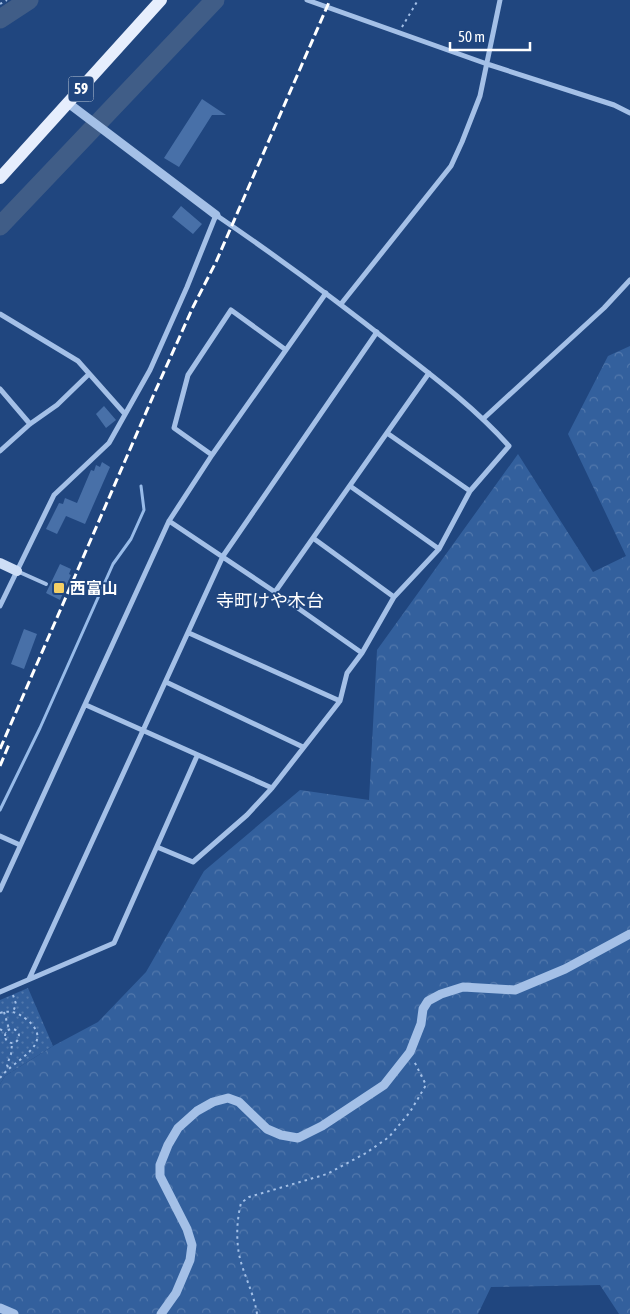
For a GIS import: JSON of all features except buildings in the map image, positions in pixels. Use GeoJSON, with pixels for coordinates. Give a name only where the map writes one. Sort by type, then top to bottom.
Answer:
{"type":"FeatureCollection","features":[{"type":"Feature","properties":{"kind":"main road","name":"59"},"geometry":{"type":"LineString","coordinates":[[3,170],[68,103],[161,0]]}},
{"type":"Feature","properties":{"kind":"main road"},"geometry":{"type":"LineString","coordinates":[[0,563],[17,571]]}},
{"type":"Feature","properties":{"kind":"street"},"geometry":{"type":"LineString","coordinates":[[307,0],[630,112]]}},
{"type":"Feature","properties":{"kind":"street"},"geometry":{"type":"LineString","coordinates":[[341,304],[451,166],[480,96],[500,0]]}},
{"type":"Feature","properties":{"kind":"street"},"geometry":{"type":"LineString","coordinates":[[68,103],[176,186],[341,304],[429,373],[483,419],[509,446],[470,491],[439,549],[394,597],[362,653],[348,673],[340,701],[272,788],[247,815],[193,862],[157,847]]}},
{"type":"Feature","properties":{"kind":"street"},"geometry":{"type":"LineString","coordinates":[[0,606],[54,496],[109,443],[150,370],[187,287],[216,215]]}},
{"type":"Feature","properties":{"kind":"street"},"geometry":{"type":"LineString","coordinates":[[483,419],[604,308],[630,280]]}},
{"type":"Feature","properties":{"kind":"street"},"geometry":{"type":"LineString","coordinates":[[0,890],[169,521],[326,293]]}},
{"type":"Feature","properties":{"kind":"street"},"geometry":{"type":"LineString","coordinates":[[212,456],[174,428],[188,375],[231,310],[286,350]]}},
{"type":"Feature","properties":{"kind":"street"},"geometry":{"type":"LineString","coordinates":[[0,314],[78,361],[125,414]]}},
{"type":"Feature","properties":{"kind":"street"},"geometry":{"type":"LineString","coordinates":[[30,979],[223,556],[377,332]]}},
{"type":"Feature","properties":{"kind":"street"},"geometry":{"type":"LineString","coordinates":[[275,592],[429,373]]}},
{"type":"Feature","properties":{"kind":"street"},"geometry":{"type":"LineString","coordinates":[[0,451],[30,424],[57,405],[89,374]]}},
{"type":"Feature","properties":{"kind":"street"},"geometry":{"type":"LineString","coordinates":[[0,389],[30,424]]}},
{"type":"Feature","properties":{"kind":"street"},"geometry":{"type":"LineString","coordinates":[[387,433],[470,491]]}},
{"type":"Feature","properties":{"kind":"street"},"geometry":{"type":"LineString","coordinates":[[350,486],[439,549]]}},
{"type":"Feature","properties":{"kind":"street"},"geometry":{"type":"LineString","coordinates":[[169,521],[223,556],[362,653]]}},
{"type":"Feature","properties":{"kind":"street"},"geometry":{"type":"LineString","coordinates":[[312,538],[394,597]]}},
{"type":"Feature","properties":{"kind":"street"},"geometry":{"type":"LineString","coordinates":[[189,633],[340,701]]}},
{"type":"Feature","properties":{"kind":"street"},"geometry":{"type":"LineString","coordinates":[[166,682],[303,747]]}},
{"type":"Feature","properties":{"kind":"street"},"geometry":{"type":"LineString","coordinates":[[86,705],[272,788]]}},
{"type":"Feature","properties":{"kind":"street"},"geometry":{"type":"LineString","coordinates":[[0,992],[114,943],[197,756]]}},
{"type":"Feature","properties":{"kind":"street"},"geometry":{"type":"LineString","coordinates":[[0,836],[20,845]]}},
{"type":"Feature","properties":{"kind":"street"},"geometry":{"type":"LineString","coordinates":[[160,1314],[176,1293],[190,1260],[192,1246],[187,1229],[160,1176],[160,1165],[168,1145],[178,1128],[197,1111],[213,1102],[228,1098],[239,1102],[267,1129],[281,1135],[298,1138],[322,1126],[384,1085],[410,1052],[421,1024],[423,1009],[428,1001],[441,994],[463,987],[515,990],[565,969],[630,934]]}},
{"type":"Feature","properties":{"kind":"street"},"geometry":{"type":"LineString","coordinates":[[0,1308],[14,1314]]}},
{"type":"Feature","properties":{"kind":"lane"},"geometry":{"type":"LineString","coordinates":[[17,571],[46,584]]}},
{"type":"Feature","properties":{"kind":"path"},"geometry":{"type":"LineString","coordinates":[[0,4],[7,0]]}},
{"type":"Feature","properties":{"kind":"path"},"geometry":{"type":"LineString","coordinates":[[398,33],[418,0]]}},
{"type":"Feature","properties":{"kind":"path"},"geometry":{"type":"LineString","coordinates":[[10,988],[16,1004],[13,1012]]}},
{"type":"Feature","properties":{"kind":"path"},"geometry":{"type":"LineString","coordinates":[[4,1012],[10,1030]]}},
{"type":"Feature","properties":{"kind":"path"},"geometry":{"type":"LineString","coordinates":[[0,1013],[13,1012],[20,1014],[32,1024],[38,1034],[36,1044],[31,1051],[9,1068],[0,1078]]}},
{"type":"Feature","properties":{"kind":"path"},"geometry":{"type":"LineString","coordinates":[[0,1029],[6,1033]]}},
{"type":"Feature","properties":{"kind":"path"},"geometry":{"type":"LineString","coordinates":[[6,1033],[10,1030],[16,1030],[20,1036],[17,1042],[12,1044]]}},
{"type":"Feature","properties":{"kind":"path"},"geometry":{"type":"LineString","coordinates":[[6,1033],[6,1040],[12,1044]]}},
{"type":"Feature","properties":{"kind":"path"},"geometry":{"type":"LineString","coordinates":[[9,1068],[7,1065],[12,1044]]}},
{"type":"Feature","properties":{"kind":"path"},"geometry":{"type":"LineString","coordinates":[[257,1314],[255,1301],[239,1254],[237,1218],[241,1203],[249,1197],[327,1174],[366,1153],[389,1137],[410,1112],[426,1085],[410,1052]]}},
{"type":"Feature","properties":{"kind":"green space"},"geometry":{"type":"Polygon","coordinates":[[[630,346],[630,1314],[619,1314],[600,1285],[491,1287],[478,1314],[0,1314],[0,1084],[5,1076],[53,1046],[98,1022],[146,972],[204,871],[300,790],[369,800],[377,650],[518,454],[593,572],[626,556],[568,434],[608,356],[630,346]]]}},
{"type":"Feature","properties":{"kind":"green space"},"geometry":{"type":"Polygon","coordinates":[[[28,988],[53,1046],[5,1076],[0,1084],[0,1000],[28,988]]]}},
{"type":"Feature","properties":{"kind":"waterway"},"geometry":{"type":"LineString","coordinates":[[0,19],[29,0]]}},
{"type":"Feature","properties":{"kind":"waterway"},"geometry":{"type":"LineString","coordinates":[[0,226],[215,0]]}},
{"type":"Feature","properties":{"kind":"waterway"},"geometry":{"type":"LineString","coordinates":[[0,810],[40,728],[113,564],[131,539],[144,510],[141,486]]}},
{"type":"Feature","properties":{"kind":"railway"},"geometry":{"type":"LineString","coordinates":[[0,749],[154,394],[193,307],[216,262],[330,0]]}},
{"type":"Feature","properties":{"kind":"railway"},"geometry":{"type":"LineString","coordinates":[[0,766],[10,742]]}},
{"type":"Feature","properties":{"kind":"place","name":"西富山"},"geometry":{"type":"Point","coordinates":[59,588]}},
{"type":"Feature","properties":{"kind":"district","name":"寺町けや木台"},"geometry":{"type":"Point","coordinates":[270,601]}}]}
